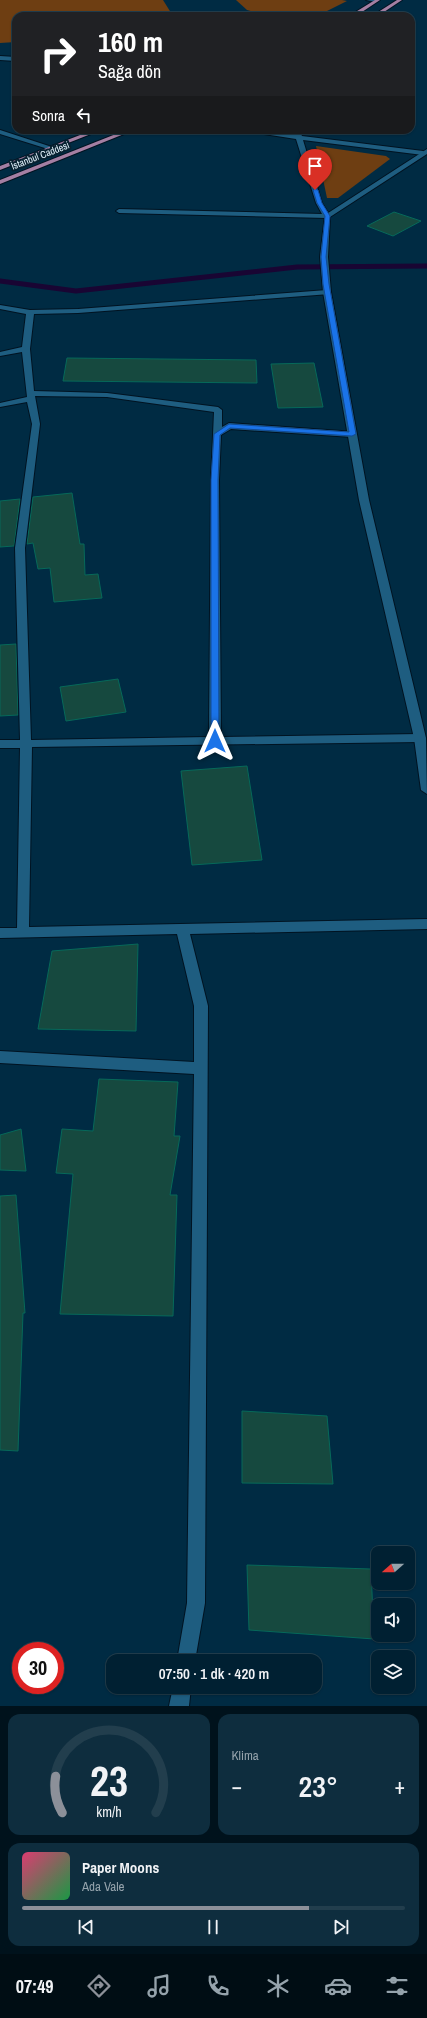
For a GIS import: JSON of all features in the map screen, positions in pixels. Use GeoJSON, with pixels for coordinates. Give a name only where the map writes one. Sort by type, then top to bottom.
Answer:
{"type":"FeatureCollection","features":[{"type":"Feature","properties":{"kind":"main road"},"geometry":{"type":"LineString","coordinates":[[381,12],[400,0]]}},
{"type":"Feature","properties":{"kind":"main road"},"geometry":{"type":"LineString","coordinates":[[359,12],[377,1]]}},
{"type":"Feature","properties":{"kind":"main road","name":"İstanbul Caddesi"},"geometry":{"type":"LineString","coordinates":[[0,168],[87,134]]}},
{"type":"Feature","properties":{"kind":"main road","name":"İstanbul Caddesi"},"geometry":{"type":"LineString","coordinates":[[0,182],[122,134]]}},
{"type":"Feature","properties":{"kind":"street"},"geometry":{"type":"LineString","coordinates":[[368,0],[377,1]]}},
{"type":"Feature","properties":{"kind":"street"},"geometry":{"type":"LineString","coordinates":[[0,58],[12,59]]}},
{"type":"Feature","properties":{"kind":"street"},"geometry":{"type":"LineString","coordinates":[[0,132],[50,148]]}},
{"type":"Feature","properties":{"kind":"street"},"geometry":{"type":"LineString","coordinates":[[270,134],[425,152]]}},
{"type":"Feature","properties":{"kind":"street"},"geometry":{"type":"LineString","coordinates":[[298,134],[319,203],[327,216],[324,257],[327,288],[352,434],[364,500],[420,738],[427,790]]}},
{"type":"Feature","properties":{"kind":"street"},"geometry":{"type":"LineString","coordinates":[[119,211],[327,216],[425,152]]}},
{"type":"Feature","properties":{"kind":"street"},"geometry":{"type":"LineString","coordinates":[[0,307],[30,312],[78,311],[327,288]]}},
{"type":"Feature","properties":{"kind":"street"},"geometry":{"type":"LineString","coordinates":[[23,933],[26,744],[20,548],[36,424],[31,396],[26,349],[30,312]]}},
{"type":"Feature","properties":{"kind":"street"},"geometry":{"type":"LineString","coordinates":[[0,354],[26,349]]}},
{"type":"Feature","properties":{"kind":"street"},"geometry":{"type":"LineString","coordinates":[[0,405],[31,396],[107,395],[218,410],[215,480],[215,741]]}},
{"type":"Feature","properties":{"kind":"street"},"geometry":{"type":"LineString","coordinates":[[217,434],[229,426],[352,434]]}},
{"type":"Feature","properties":{"kind":"street"},"geometry":{"type":"LineString","coordinates":[[0,744],[420,738]]}},
{"type":"Feature","properties":{"kind":"street"},"geometry":{"type":"LineString","coordinates":[[0,933],[427,924]]}},
{"type":"Feature","properties":{"kind":"street"},"geometry":{"type":"LineString","coordinates":[[182,929],[201,1006],[196,1603],[187,1654]]}},
{"type":"Feature","properties":{"kind":"street"},"geometry":{"type":"LineString","coordinates":[[0,1057],[200,1068]]}},
{"type":"Feature","properties":{"kind":"street"},"geometry":{"type":"LineString","coordinates":[[179,1706],[181,1694]]}},
{"type":"Feature","properties":{"kind":"shaded area"},"geometry":{"type":"Polygon","coordinates":[[[0,0],[163,0],[170,12],[12,12],[12,42],[0,43],[0,0]]]}},
{"type":"Feature","properties":{"kind":"shaded area"},"geometry":{"type":"Polygon","coordinates":[[[236,0],[347,1],[325,12],[254,12],[247,10],[236,0]]]}},
{"type":"Feature","properties":{"kind":"shaded area"},"geometry":{"type":"Polygon","coordinates":[[[316,146],[386,156],[390,159],[338,198],[327,198],[316,146]]]}},
{"type":"Feature","properties":{"kind":"building"},"geometry":{"type":"Polygon","coordinates":[[[394,212],[421,221],[393,236],[367,226],[394,212]]]}},
{"type":"Feature","properties":{"kind":"building"},"geometry":{"type":"Polygon","coordinates":[[[67,358],[256,360],[257,383],[63,381],[67,358]]]}},
{"type":"Feature","properties":{"kind":"building"},"geometry":{"type":"Polygon","coordinates":[[[314,363],[323,407],[278,408],[271,364],[314,363]]]}},
{"type":"Feature","properties":{"kind":"building"},"geometry":{"type":"Polygon","coordinates":[[[72,493],[80,544],[84,544],[85,575],[98,574],[102,598],[54,602],[50,568],[38,569],[33,543],[27,544],[33,497],[72,493]]]}},
{"type":"Feature","properties":{"kind":"building"},"geometry":{"type":"Polygon","coordinates":[[[20,499],[14,546],[0,547],[0,501],[20,499]]]}},
{"type":"Feature","properties":{"kind":"building"},"geometry":{"type":"Polygon","coordinates":[[[16,644],[18,715],[0,716],[0,645],[16,644]]]}},
{"type":"Feature","properties":{"kind":"building"},"geometry":{"type":"Polygon","coordinates":[[[118,679],[126,712],[66,721],[60,687],[118,679]]]}},
{"type":"Feature","properties":{"kind":"building"},"geometry":{"type":"Polygon","coordinates":[[[247,766],[262,860],[192,865],[181,771],[247,766]]]}},
{"type":"Feature","properties":{"kind":"building"},"geometry":{"type":"Polygon","coordinates":[[[138,944],[136,1031],[38,1029],[52,951],[138,944]]]}},
{"type":"Feature","properties":{"kind":"building"},"geometry":{"type":"Polygon","coordinates":[[[99,1079],[178,1082],[174,1136],[180,1136],[170,1195],[177,1195],[173,1316],[60,1314],[73,1174],[56,1173],[62,1129],[93,1131],[99,1079]]]}},
{"type":"Feature","properties":{"kind":"building"},"geometry":{"type":"Polygon","coordinates":[[[21,1129],[26,1171],[0,1170],[0,1135],[21,1129]]]}},
{"type":"Feature","properties":{"kind":"building"},"geometry":{"type":"Polygon","coordinates":[[[16,1195],[25,1313],[23,1313],[18,1451],[0,1450],[0,1196],[16,1195]]]}},
{"type":"Feature","properties":{"kind":"building"},"geometry":{"type":"Polygon","coordinates":[[[242,1411],[327,1416],[333,1484],[242,1483],[242,1411]]]}},
{"type":"Feature","properties":{"kind":"building"},"geometry":{"type":"Polygon","coordinates":[[[247,1565],[371,1569],[372,1598],[371,1598],[371,1639],[249,1630],[247,1565]]]}},
{"type":"Feature","properties":{"kind":"waterway"},"geometry":{"type":"LineString","coordinates":[[0,281],[76,291],[297,267],[427,266]]}},
{"type":"Feature","properties":{"kind":"route"},"geometry":{"type":"LineString","coordinates":[[215,741],[215,480],[217,434],[229,426],[352,434],[326,284],[324,257],[327,216],[319,203],[315,190]]}}]}
